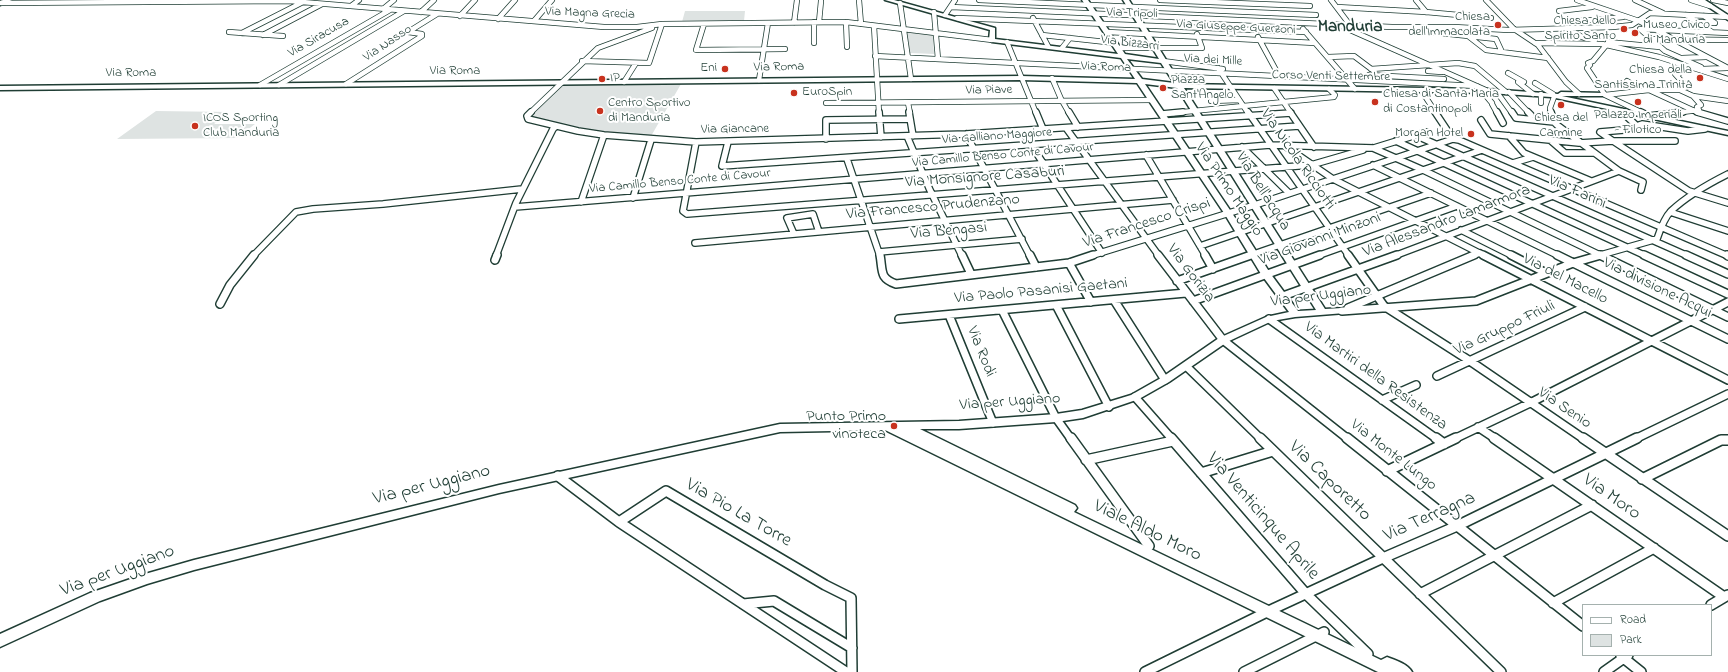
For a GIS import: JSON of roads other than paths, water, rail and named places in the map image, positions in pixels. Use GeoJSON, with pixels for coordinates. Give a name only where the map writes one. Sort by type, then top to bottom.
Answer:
{"type":"FeatureCollection","features":[{"type":"Feature","properties":{"kind":"main road"},"geometry":{"type":"LineString","coordinates":[[1,3],[9,0]]}},
{"type":"Feature","properties":{"kind":"street","name":"Via Magna Grecia"},"geometry":{"type":"LineString","coordinates":[[1,3],[290,0],[303,2],[323,2],[390,10],[604,27],[662,24],[794,23]]}},
{"type":"Feature","properties":{"kind":"street"},"geometry":{"type":"LineString","coordinates":[[351,6],[359,0]]}},
{"type":"Feature","properties":{"kind":"street"},"geometry":{"type":"LineString","coordinates":[[383,9],[394,0]]}},
{"type":"Feature","properties":{"kind":"street"},"geometry":{"type":"LineString","coordinates":[[421,12],[434,0]]}},
{"type":"Feature","properties":{"kind":"street"},"geometry":{"type":"LineString","coordinates":[[460,16],[475,0]]}},
{"type":"Feature","properties":{"kind":"street"},"geometry":{"type":"LineString","coordinates":[[498,19],[514,0]]}},
{"type":"Feature","properties":{"kind":"street"},"geometry":{"type":"LineString","coordinates":[[534,21],[552,0]]}},
{"type":"Feature","properties":{"kind":"street"},"geometry":{"type":"LineString","coordinates":[[794,23],[797,0]]}},
{"type":"Feature","properties":{"kind":"street"},"geometry":{"type":"LineString","coordinates":[[814,43],[821,0]]}},
{"type":"Feature","properties":{"kind":"street"},"geometry":{"type":"LineString","coordinates":[[859,0],[860,24]]}},
{"type":"Feature","properties":{"kind":"street"},"geometry":{"type":"LineString","coordinates":[[888,0],[993,29],[992,40]]}},
{"type":"Feature","properties":{"kind":"street"},"geometry":{"type":"LineString","coordinates":[[945,15],[954,0]]}},
{"type":"Feature","properties":{"kind":"street"},"geometry":{"type":"LineString","coordinates":[[979,0],[1087,2],[1131,7],[1316,15]]}},
{"type":"Feature","properties":{"kind":"street","name":"Via Bell'acqua"},"geometry":{"type":"LineString","coordinates":[[1126,0],[1143,25],[1155,48],[1208,133],[1322,312]]}},
{"type":"Feature","properties":{"kind":"street"},"geometry":{"type":"LineString","coordinates":[[1160,0],[1248,2],[1310,6]]}},
{"type":"Feature","properties":{"kind":"street"},"geometry":{"type":"LineString","coordinates":[[1306,0],[1323,24]]}},
{"type":"Feature","properties":{"kind":"street"},"geometry":{"type":"LineString","coordinates":[[1331,0],[1350,25]]}},
{"type":"Feature","properties":{"kind":"street"},"geometry":{"type":"LineString","coordinates":[[1416,0],[1426,12]]}},
{"type":"Feature","properties":{"kind":"street"},"geometry":{"type":"LineString","coordinates":[[1486,0],[1514,29],[1535,43],[1566,82],[1579,94]]}},
{"type":"Feature","properties":{"kind":"street"},"geometry":{"type":"LineString","coordinates":[[1577,0],[1639,21],[1728,68]]}},
{"type":"Feature","properties":{"kind":"street"},"geometry":{"type":"LineString","coordinates":[[1634,0],[1664,13]]}},
{"type":"Feature","properties":{"kind":"street"},"geometry":{"type":"LineString","coordinates":[[1692,0],[1710,6]]}},
{"type":"Feature","properties":{"kind":"street"},"geometry":{"type":"LineString","coordinates":[[1701,0],[1727,17]]}},
{"type":"Feature","properties":{"kind":"street"},"geometry":{"type":"LineString","coordinates":[[1713,0],[1728,3]]}},
{"type":"Feature","properties":{"kind":"street"},"geometry":{"type":"LineString","coordinates":[[1024,1],[1048,46]]}},
{"type":"Feature","properties":{"kind":"street"},"geometry":{"type":"LineString","coordinates":[[1188,1],[1191,10]]}},
{"type":"Feature","properties":{"kind":"street"},"geometry":{"type":"LineString","coordinates":[[242,33],[303,2]]}},
{"type":"Feature","properties":{"kind":"street"},"geometry":{"type":"LineString","coordinates":[[263,35],[323,2]]}},
{"type":"Feature","properties":{"kind":"street","name":"Via Primo Maggio"},"geometry":{"type":"LineString","coordinates":[[1087,2],[1228,213],[1266,274],[1295,314]]}},
{"type":"Feature","properties":{"kind":"street"},"geometry":{"type":"LineString","coordinates":[[1248,2],[1253,12]]}},
{"type":"Feature","properties":{"kind":"street"},"geometry":{"type":"LineString","coordinates":[[900,3],[910,79]]}},
{"type":"Feature","properties":{"kind":"street"},"geometry":{"type":"LineString","coordinates":[[1559,11],[1596,6]]}},
{"type":"Feature","properties":{"kind":"street"},"geometry":{"type":"LineString","coordinates":[[951,7],[1392,27],[1514,29],[1632,25],[1650,13],[1727,17]]}},
{"type":"Feature","properties":{"kind":"street"},"geometry":{"type":"LineString","coordinates":[[1337,7],[1426,12],[1491,18]]}},
{"type":"Feature","properties":{"kind":"street","name":"Via Siracusa"},"geometry":{"type":"LineString","coordinates":[[260,85],[390,10]]}},
{"type":"Feature","properties":{"kind":"street"},"geometry":{"type":"LineString","coordinates":[[279,85],[404,11]]}},
{"type":"Feature","properties":{"kind":"street"},"geometry":{"type":"LineString","coordinates":[[934,12],[938,59]]}},
{"type":"Feature","properties":{"kind":"street","name":"Via Nasso"},"geometry":{"type":"LineString","coordinates":[[346,84],[422,36],[422,34],[408,32],[437,14]]}},
{"type":"Feature","properties":{"kind":"street"},"geometry":{"type":"LineString","coordinates":[[1685,14],[1727,40]]}},
{"type":"Feature","properties":{"kind":"street"},"geometry":{"type":"LineString","coordinates":[[1698,22],[1716,24],[1702,15]]}},
{"type":"Feature","properties":{"kind":"street"},"geometry":{"type":"LineString","coordinates":[[1567,20],[1594,20],[1626,16]]}},
{"type":"Feature","properties":{"kind":"street","name":"Via Tripoli"},"geometry":{"type":"LineString","coordinates":[[957,18],[1306,32]]}},
{"type":"Feature","properties":{"kind":"street"},"geometry":{"type":"LineString","coordinates":[[1042,35],[1117,46],[1202,48],[1190,18]]}},
{"type":"Feature","properties":{"kind":"street"},"geometry":{"type":"LineString","coordinates":[[1250,20],[1277,72]]}},
{"type":"Feature","properties":{"kind":"street"},"geometry":{"type":"LineString","coordinates":[[846,22],[847,48]]}},
{"type":"Feature","properties":{"kind":"street","name":"Via Bizzarri"},"geometry":{"type":"LineString","coordinates":[[794,23],[846,22],[1218,68],[1465,81]]}},
{"type":"Feature","properties":{"kind":"street"},"geometry":{"type":"LineString","coordinates":[[1297,22],[1355,89]]}},
{"type":"Feature","properties":{"kind":"street"},"geometry":{"type":"LineString","coordinates":[[759,80],[768,23]]}},
{"type":"Feature","properties":{"kind":"street"},"geometry":{"type":"LineString","coordinates":[[582,62],[649,63],[662,24]]}},
{"type":"Feature","properties":{"kind":"street"},"geometry":{"type":"LineString","coordinates":[[560,83],[598,48],[662,24]]}},
{"type":"Feature","properties":{"kind":"street"},"geometry":{"type":"LineString","coordinates":[[704,24],[696,50],[785,49]]}},
{"type":"Feature","properties":{"kind":"street"},"geometry":{"type":"LineString","coordinates":[[1337,24],[1429,68],[1431,72],[1444,72],[1486,90],[1516,118],[1554,122],[1619,171],[1627,173],[1643,182],[1641,190]]}},
{"type":"Feature","properties":{"kind":"street"},"geometry":{"type":"LineString","coordinates":[[1632,25],[1640,29],[1668,53],[1706,69]]}},
{"type":"Feature","properties":{"kind":"street"},"geometry":{"type":"LineString","coordinates":[[874,26],[876,80],[881,120],[881,137]]}},
{"type":"Feature","properties":{"kind":"street"},"geometry":{"type":"LineString","coordinates":[[1392,27],[1496,39],[1502,52]]}},
{"type":"Feature","properties":{"kind":"street"},"geometry":{"type":"LineString","coordinates":[[1722,27],[1727,31]]}},
{"type":"Feature","properties":{"kind":"street"},"geometry":{"type":"LineString","coordinates":[[1566,28],[1585,39],[1608,43],[1659,57],[1728,79]]}},
{"type":"Feature","properties":{"kind":"street"},"geometry":{"type":"LineString","coordinates":[[1640,29],[1713,32],[1727,31]]}},
{"type":"Feature","properties":{"kind":"street"},"geometry":{"type":"LineString","coordinates":[[229,32],[283,36]]}},
{"type":"Feature","properties":{"kind":"street","name":"Via Giuseppe Guerzoni"},"geometry":{"type":"LineString","coordinates":[[1108,32],[1316,43]]}},
{"type":"Feature","properties":{"kind":"street"},"geometry":{"type":"LineString","coordinates":[[1468,36],[1486,50],[1548,58]]}},
{"type":"Feature","properties":{"kind":"street"},"geometry":{"type":"LineString","coordinates":[[1062,48],[1070,38]]}},
{"type":"Feature","properties":{"kind":"street"},"geometry":{"type":"LineString","coordinates":[[1651,39],[1727,40]]}},
{"type":"Feature","properties":{"kind":"street"},"geometry":{"type":"LineString","coordinates":[[1007,42],[1030,101],[1043,129]]}},
{"type":"Feature","properties":{"kind":"street"},"geometry":{"type":"LineString","coordinates":[[1535,43],[1608,43],[1660,47]]}},
{"type":"Feature","properties":{"kind":"street"},"geometry":{"type":"LineString","coordinates":[[1608,43],[1593,61],[1588,63],[1590,66],[1587,68],[1604,95],[1637,112],[1571,99],[1566,96],[1604,95],[1649,90],[1680,90],[1687,87],[1675,74],[1679,74],[1680,69],[1682,68],[1728,68]]}},
{"type":"Feature","properties":{"kind":"street","name":"Via dei Mille"},"geometry":{"type":"LineString","coordinates":[[875,56],[1346,79],[1486,90]]}},
{"type":"Feature","properties":{"kind":"street"},"geometry":{"type":"LineString","coordinates":[[1328,57],[1354,56],[1380,76]]}},
{"type":"Feature","properties":{"kind":"street"},"geometry":{"type":"LineString","coordinates":[[1680,58],[1707,57]]}},
{"type":"Feature","properties":{"kind":"street"},"geometry":{"type":"LineString","coordinates":[[624,82],[636,63]]}},
{"type":"Feature","properties":{"kind":"street"},"geometry":{"type":"LineString","coordinates":[[1371,69],[1429,68],[1458,63],[1475,66],[1507,92],[1531,115]]}},
{"type":"Feature","properties":{"kind":"street","name":"Via Nicola Ricciotti"},"geometry":{"type":"LineString","coordinates":[[1218,68],[1270,145],[1384,306]]}},
{"type":"Feature","properties":{"kind":"street"},"geometry":{"type":"LineString","coordinates":[[1508,73],[1524,82],[1518,82],[1537,94],[1541,103]]}},
{"type":"Feature","properties":{"kind":"street","name":"Via Roma"},"geometry":{"type":"LineString","coordinates":[[0,88],[1021,78],[1140,81],[1180,86]]}},
{"type":"Feature","properties":{"kind":"street"},"geometry":{"type":"LineString","coordinates":[[1052,78],[1062,101],[1078,127]]}},
{"type":"Feature","properties":{"kind":"street"},"geometry":{"type":"LineString","coordinates":[[1722,80],[1728,79]]}},
{"type":"Feature","properties":{"kind":"street"},"geometry":{"type":"LineString","coordinates":[[1140,81],[1161,81],[1180,86]]}},
{"type":"Feature","properties":{"kind":"street"},"geometry":{"type":"LineString","coordinates":[[1627,81],[1637,87]]}},
{"type":"Feature","properties":{"kind":"street","name":"Via Giancane"},"geometry":{"type":"LineString","coordinates":[[560,83],[527,116],[528,119],[536,122],[604,135],[651,140],[728,142],[966,134],[1078,127],[1164,117]]}},
{"type":"Feature","properties":{"kind":"street"},"geometry":{"type":"LineString","coordinates":[[1535,83],[1554,95],[1727,135]]}},
{"type":"Feature","properties":{"kind":"street"},"geometry":{"type":"LineString","coordinates":[[1147,91],[1180,86]]}},
{"type":"Feature","properties":{"kind":"street","name":"Corso Venti Settembre"},"geometry":{"type":"LineString","coordinates":[[1180,86],[1486,90],[1507,92]]}},
{"type":"Feature","properties":{"kind":"street"},"geometry":{"type":"LineString","coordinates":[[1274,88],[1314,147]]}},
{"type":"Feature","properties":{"kind":"street"},"geometry":{"type":"LineString","coordinates":[[1164,117],[1198,115],[1243,106],[1334,97],[1335,95],[1329,89]]}},
{"type":"Feature","properties":{"kind":"street"},"geometry":{"type":"LineString","coordinates":[[1421,90],[1452,139]]}},
{"type":"Feature","properties":{"kind":"street"},"geometry":{"type":"LineString","coordinates":[[1486,90],[1503,123]]}},
{"type":"Feature","properties":{"kind":"street"},"geometry":{"type":"LineString","coordinates":[[1649,90],[1699,114],[1728,121]]}},
{"type":"Feature","properties":{"kind":"street"},"geometry":{"type":"LineString","coordinates":[[1680,90],[1693,96],[1728,101]]}},
{"type":"Feature","properties":{"kind":"street"},"geometry":{"type":"LineString","coordinates":[[1507,92],[1554,95],[1604,95],[1649,116],[1699,110],[1697,107],[1701,105],[1693,96]]}},
{"type":"Feature","properties":{"kind":"street"},"geometry":{"type":"LineString","coordinates":[[1554,95],[1550,108],[1554,122]]}},
{"type":"Feature","properties":{"kind":"street","name":"Via Piave"},"geometry":{"type":"LineString","coordinates":[[826,103],[1152,100]]}},
{"type":"Feature","properties":{"kind":"street"},"geometry":{"type":"LineString","coordinates":[[1212,101],[1239,100]]}},
{"type":"Feature","properties":{"kind":"street"},"geometry":{"type":"LineString","coordinates":[[1721,100],[1728,104]]}},
{"type":"Feature","properties":{"kind":"street"},"geometry":{"type":"LineString","coordinates":[[908,103],[910,136],[914,154],[931,195],[971,274]]}},
{"type":"Feature","properties":{"kind":"street"},"geometry":{"type":"LineString","coordinates":[[1622,111],[1624,115],[1638,127]]}},
{"type":"Feature","properties":{"kind":"street"},"geometry":{"type":"LineString","coordinates":[[1164,117],[1198,115],[1250,116],[1291,113]]}},
{"type":"Feature","properties":{"kind":"street"},"geometry":{"type":"LineString","coordinates":[[826,138],[826,120],[910,119]]}},
{"type":"Feature","properties":{"kind":"street"},"geometry":{"type":"LineString","coordinates":[[1481,120],[1490,134],[1579,142],[1675,141]]}},
{"type":"Feature","properties":{"kind":"street"},"geometry":{"type":"LineString","coordinates":[[1706,129],[1688,131],[1642,124],[1638,127],[1613,132],[1600,132],[1689,190],[1728,203]]}},
{"type":"Feature","properties":{"kind":"street"},"geometry":{"type":"LineString","coordinates":[[495,260],[522,189],[553,129],[556,126]]}},
{"type":"Feature","properties":{"kind":"street","name":"Via Galliano Maggiore"},"geometry":{"type":"LineString","coordinates":[[728,142],[722,166],[974,150],[1300,126]]}},
{"type":"Feature","properties":{"kind":"street","name":"Via Gorizia"},"geometry":{"type":"LineString","coordinates":[[1066,128],[1177,281],[1223,340]]}},
{"type":"Feature","properties":{"kind":"street"},"geometry":{"type":"LineString","coordinates":[[1022,131],[1102,253]]}},
{"type":"Feature","properties":{"kind":"street","name":"Via Camillo Benso Conte di Cavour"},"geometry":{"type":"LineString","coordinates":[[515,207],[1270,145],[1374,148],[1426,132]]}},
{"type":"Feature","properties":{"kind":"street"},"geometry":{"type":"LineString","coordinates":[[966,134],[1036,267]]}},
{"type":"Feature","properties":{"kind":"street"},"geometry":{"type":"LineString","coordinates":[[581,202],[604,135]]}},
{"type":"Feature","properties":{"kind":"street","name":"Via Farini"},"geometry":{"type":"LineString","coordinates":[[1416,135],[1728,274]]}},
{"type":"Feature","properties":{"kind":"street"},"geometry":{"type":"LineString","coordinates":[[1509,136],[1524,153],[1591,181]]}},
{"type":"Feature","properties":{"kind":"street"},"geometry":{"type":"LineString","coordinates":[[1418,151],[1452,139],[1459,140],[1728,256]]}},
{"type":"Feature","properties":{"kind":"street"},"geometry":{"type":"LineString","coordinates":[[633,198],[651,140]]}},
{"type":"Feature","properties":{"kind":"street"},"geometry":{"type":"LineString","coordinates":[[1550,140],[1565,153],[1594,152]]}},
{"type":"Feature","properties":{"kind":"street"},"geometry":{"type":"LineString","coordinates":[[1396,141],[1728,294]]}},
{"type":"Feature","properties":{"kind":"street"},"geometry":{"type":"LineString","coordinates":[[688,192],[696,142]]}},
{"type":"Feature","properties":{"kind":"street","name":"Via del Macello"},"geometry":{"type":"LineString","coordinates":[[1285,146],[1333,179],[1446,235],[1728,380]]}},
{"type":"Feature","properties":{"kind":"street"},"geometry":{"type":"LineString","coordinates":[[1242,148],[1289,193]]}},
{"type":"Feature","properties":{"kind":"street"},"geometry":{"type":"LineString","coordinates":[[1374,148],[1423,170],[1728,317]]}},
{"type":"Feature","properties":{"kind":"street","name":"Via Monsignore Casaburi"},"geometry":{"type":"LineString","coordinates":[[688,192],[683,211],[687,214],[1311,165],[1374,148]]}},
{"type":"Feature","properties":{"kind":"street"},"geometry":{"type":"LineString","coordinates":[[1200,246],[1482,150]]}},
{"type":"Feature","properties":{"kind":"street","name":"Via Francesco Crispi"},"geometry":{"type":"LineString","coordinates":[[847,158],[879,252],[884,278],[891,283],[896,284],[1069,263],[1255,205],[1418,151]]}},
{"type":"Feature","properties":{"kind":"street"},"geometry":{"type":"LineString","coordinates":[[1146,156],[1213,269]]}},
{"type":"Feature","properties":{"kind":"street"},"geometry":{"type":"LineString","coordinates":[[1513,163],[1533,157]]}},
{"type":"Feature","properties":{"kind":"street","name":"Via divisione Acqui"},"geometry":{"type":"LineString","coordinates":[[1373,165],[1728,339]]}},
{"type":"Feature","properties":{"kind":"street","name":"Via Alessandro Lamarmora"},"geometry":{"type":"LineString","coordinates":[[1283,296],[1358,270],[1446,235],[1619,171]]}},
{"type":"Feature","properties":{"kind":"street"},"geometry":{"type":"LineString","coordinates":[[1653,241],[1657,239],[1661,227],[1670,212],[1695,193],[1728,174]]}},
{"type":"Feature","properties":{"kind":"street"},"geometry":{"type":"LineString","coordinates":[[220,304],[230,285],[240,271],[296,212],[313,209],[383,204],[522,189]]}},
{"type":"Feature","properties":{"kind":"street"},"geometry":{"type":"LineString","coordinates":[[1177,281],[1430,193]]}},
{"type":"Feature","properties":{"kind":"street","name":"Via Francesco Prudenzano"},"geometry":{"type":"LineString","coordinates":[[695,243],[1173,200]]}},
{"type":"Feature","properties":{"kind":"street","name":"Via Giovanni Minzoni"},"geometry":{"type":"LineString","coordinates":[[1193,301],[1457,206]]}},
{"type":"Feature","properties":{"kind":"street"},"geometry":{"type":"LineString","coordinates":[[1670,212],[1728,231]]}},
{"type":"Feature","properties":{"kind":"street"},"geometry":{"type":"LineString","coordinates":[[794,234],[787,218],[813,214],[819,232]]}},
{"type":"Feature","properties":{"kind":"street"},"geometry":{"type":"LineString","coordinates":[[1461,230],[1546,273]]}},
{"type":"Feature","properties":{"kind":"street","name":"Via Bengasi"},"geometry":{"type":"LineString","coordinates":[[879,252],[1022,239]]}},
{"type":"Feature","properties":{"kind":"street","name":"Via per Uggiano"},"geometry":{"type":"LineString","coordinates":[[0,641],[95,598],[145,579],[194,565],[493,490],[780,428],[993,423],[1056,418],[1083,414],[1109,407],[1135,397],[1165,380],[1223,340],[1269,319],[1295,314],[1476,300],[1574,263],[1653,241]]}},
{"type":"Feature","properties":{"kind":"street"},"geometry":{"type":"LineString","coordinates":[[1342,311],[1376,295],[1480,253]]}},
{"type":"Feature","properties":{"kind":"street"},"geometry":{"type":"LineString","coordinates":[[1069,263],[1091,302]]}},
{"type":"Feature","properties":{"kind":"street","name":"Via Paolo Pasanisi Gaetani"},"geometry":{"type":"LineString","coordinates":[[899,319],[1186,293]]}},
{"type":"Feature","properties":{"kind":"street"},"geometry":{"type":"LineString","coordinates":[[1114,300],[1165,380]]}},
{"type":"Feature","properties":{"kind":"street"},"geometry":{"type":"LineString","coordinates":[[1387,471],[1530,403],[1728,302]]}},
{"type":"Feature","properties":{"kind":"street"},"geometry":{"type":"LineString","coordinates":[[1056,305],[1109,407]]}},
{"type":"Feature","properties":{"kind":"street","name":"Via Senio"},"geometry":{"type":"LineString","coordinates":[[1384,306],[1470,360],[1604,454],[1728,536]]}},
{"type":"Feature","properties":{"kind":"street","name":"Via Gruppo Friuli"},"geometry":{"type":"LineString","coordinates":[[1437,376],[1585,307]]}},
{"type":"Feature","properties":{"kind":"street"},"geometry":{"type":"LineString","coordinates":[[1002,310],[1056,418],[1149,546]]}},
{"type":"Feature","properties":{"kind":"street","name":"Via Rodi"},"geometry":{"type":"LineString","coordinates":[[949,315],[993,423]]}},
{"type":"Feature","properties":{"kind":"street","name":"Via Martiri della Resistenza"},"geometry":{"type":"LineString","coordinates":[[1269,319],[1444,444]]}},
{"type":"Feature","properties":{"kind":"street","name":"Via Monte Lungo"},"geometry":{"type":"LineString","coordinates":[[1223,340],[1582,625]]}},
{"type":"Feature","properties":{"kind":"street","name":"Via Caporetto"},"geometry":{"type":"LineString","coordinates":[[1186,366],[1501,672]]}},
{"type":"Feature","properties":{"kind":"street"},"geometry":{"type":"LineString","coordinates":[[1382,400],[1416,385]]}},
{"type":"Feature","properties":{"kind":"street","name":"Via Terragna"},"geometry":{"type":"LineString","coordinates":[[1145,672],[1271,610],[1383,558],[1457,526],[1728,394]]}},
{"type":"Feature","properties":{"kind":"street","name":"Via Venticinque Aprile"},"geometry":{"type":"LineString","coordinates":[[1135,397],[1306,594],[1368,654]]}},
{"type":"Feature","properties":{"kind":"street","name":"Viale Aldo Moro"},"geometry":{"type":"LineString","coordinates":[[886,426],[1321,634],[1392,672]]}},
{"type":"Feature","properties":{"kind":"street","name":"Viale Aldo Moro"},"geometry":{"type":"LineString","coordinates":[[903,426],[1149,546],[1271,610]]}},
{"type":"Feature","properties":{"kind":"street","name":"Via Moro"},"geometry":{"type":"LineString","coordinates":[[1478,427],[1726,596]]}},
{"type":"Feature","properties":{"kind":"street"},"geometry":{"type":"LineString","coordinates":[[1642,479],[1721,440],[1728,440]]}},
{"type":"Feature","properties":{"kind":"street"},"geometry":{"type":"LineString","coordinates":[[1086,460],[1173,441]]}},
{"type":"Feature","properties":{"kind":"street"},"geometry":{"type":"LineString","coordinates":[[1201,473],[1273,451]]}},
{"type":"Feature","properties":{"kind":"street"},"geometry":{"type":"LineString","coordinates":[[558,476],[619,522],[846,672]]}},
{"type":"Feature","properties":{"kind":"street","name":"Via Pio La Torre"},"geometry":{"type":"LineString","coordinates":[[619,522],[666,491],[824,585],[851,598],[852,648]]}},
{"type":"Feature","properties":{"kind":"street"},"geometry":{"type":"LineString","coordinates":[[1420,594],[1592,505]]}},
{"type":"Feature","properties":{"kind":"street"},"geometry":{"type":"LineString","coordinates":[[1554,603],[1654,548]]}},
{"type":"Feature","properties":{"kind":"street"},"geometry":{"type":"LineString","coordinates":[[1712,604],[1726,596]]}},
{"type":"Feature","properties":{"kind":"street"},"geometry":{"type":"LineString","coordinates":[[743,604],[774,601],[852,648],[852,672]]}},
{"type":"Feature","properties":{"kind":"street"},"geometry":{"type":"LineString","coordinates":[[1244,672],[1321,634]]}},
{"type":"Feature","properties":{"kind":"street","name":"Viale Aldo Moro"},"geometry":{"type":"LineString","coordinates":[[1321,634],[1405,672]]}},
{"type":"Feature","properties":{"kind":"street"},"geometry":{"type":"LineString","coordinates":[[1604,672],[1624,656],[1641,672]]}},
{"type":"Feature","properties":{"kind":"place","name":"Chiesa dell'Immacolata"},"geometry":{"type":"Point","coordinates":[1498,25]}},
{"type":"Feature","properties":{"kind":"place","name":"Chiesa dello Spirito Santo"},"geometry":{"type":"Point","coordinates":[1624,29]}},
{"type":"Feature","properties":{"kind":"place","name":"Museo Civico di Manduria"},"geometry":{"type":"Point","coordinates":[1635,33]}},
{"type":"Feature","properties":{"kind":"place","name":"Eni"},"geometry":{"type":"Point","coordinates":[725,69]}},
{"type":"Feature","properties":{"kind":"place","name":"Chiesa della Santissima Trinità"},"geometry":{"type":"Point","coordinates":[1700,78]}},
{"type":"Feature","properties":{"kind":"place","name":"IP"},"geometry":{"type":"Point","coordinates":[602,79]}},
{"type":"Feature","properties":{"kind":"place","name":"Piazza Sant'Angelo"},"geometry":{"type":"Point","coordinates":[1163,88]}},
{"type":"Feature","properties":{"kind":"place","name":"EuroSpin"},"geometry":{"type":"Point","coordinates":[794,93]}},
{"type":"Feature","properties":{"kind":"place","name":"Chiesa di Santa Maria di Costantinopoli"},"geometry":{"type":"Point","coordinates":[1375,102]}},
{"type":"Feature","properties":{"kind":"place","name":"Palazzo Imperiali - Filotico"},"geometry":{"type":"Point","coordinates":[1638,102]}},
{"type":"Feature","properties":{"kind":"place","name":"Chiesa del Carmine"},"geometry":{"type":"Point","coordinates":[1561,105]}},
{"type":"Feature","properties":{"kind":"place","name":"Centro Sportivo di Manduria"},"geometry":{"type":"Point","coordinates":[600,111]}},
{"type":"Feature","properties":{"kind":"place","name":"ICOS Sporting Club Manduria"},"geometry":{"type":"Point","coordinates":[195,126]}},
{"type":"Feature","properties":{"kind":"place","name":"Morgan Hotel"},"geometry":{"type":"Point","coordinates":[1471,134]}},
{"type":"Feature","properties":{"kind":"place","name":"Punto Primo vinoteca"},"geometry":{"type":"Point","coordinates":[894,426]}},
{"type":"Feature","properties":{"kind":"district","name":"Manduria"},"geometry":{"type":"Point","coordinates":[1350,28]}}]}
